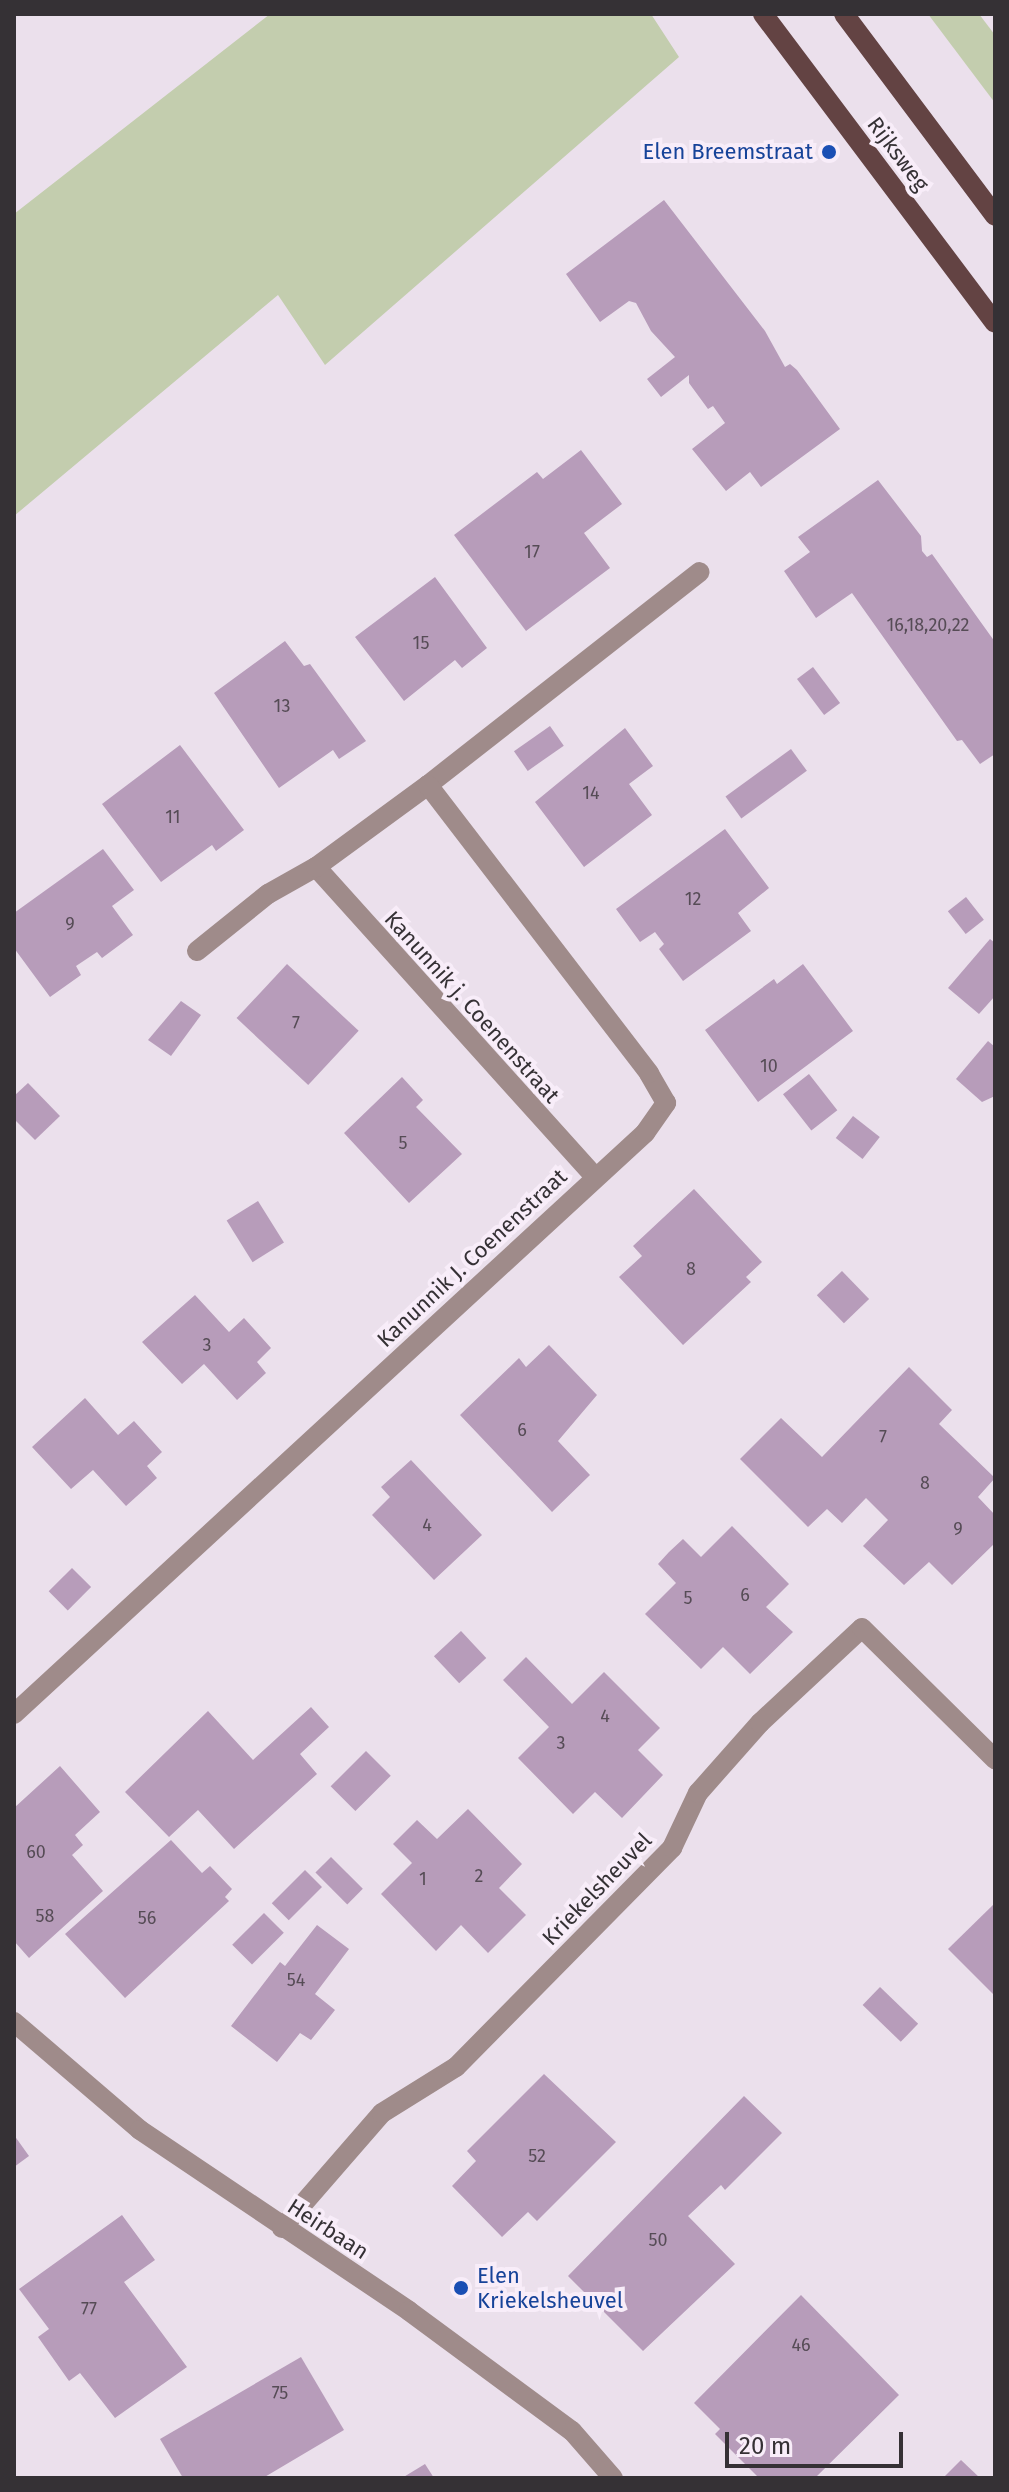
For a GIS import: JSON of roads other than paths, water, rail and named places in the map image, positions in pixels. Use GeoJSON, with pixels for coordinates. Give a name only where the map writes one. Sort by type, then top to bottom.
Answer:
{"type":"FeatureCollection","features":[{"type":"Feature","properties":{"kind":"main road","name":"Rijksweg"},"geometry":{"type":"LineString","coordinates":[[763,14],[995,323]]}},
{"type":"Feature","properties":{"kind":"main road","name":"Rijksweg"},"geometry":{"type":"LineString","coordinates":[[844,14],[995,216]]}},
{"type":"Feature","properties":{"kind":"street"},"geometry":{"type":"LineString","coordinates":[[197,951],[268,894],[316,867],[428,785],[700,572]]}},
{"type":"Feature","properties":{"kind":"street","name":"Kanunnik J. Coenenstraat"},"geometry":{"type":"LineString","coordinates":[[14,1714],[645,1133],[666,1103],[649,1073],[428,785]]}},
{"type":"Feature","properties":{"kind":"street","name":"Kanunnik j. Coenenstraat"},"geometry":{"type":"LineString","coordinates":[[316,867],[595,1177]]}},
{"type":"Feature","properties":{"kind":"street","name":"Kriekelsheuvel"},"geometry":{"type":"LineString","coordinates":[[282,2228],[382,2113],[456,2067],[672,1848],[698,1793],[760,1723],[862,1628],[995,1759]]}},
{"type":"Feature","properties":{"kind":"street","name":"Heirbaan"},"geometry":{"type":"LineString","coordinates":[[14,2022],[140,2130],[409,2311],[572,2431],[613,2478]]}},
{"type":"Feature","properties":{"kind":"place","name":"Elen Breemstraat"},"geometry":{"type":"Point","coordinates":[829,152]}},
{"type":"Feature","properties":{"kind":"place","name":"Elen Kriekelsheuvel"},"geometry":{"type":"Point","coordinates":[461,2288]}}]}
